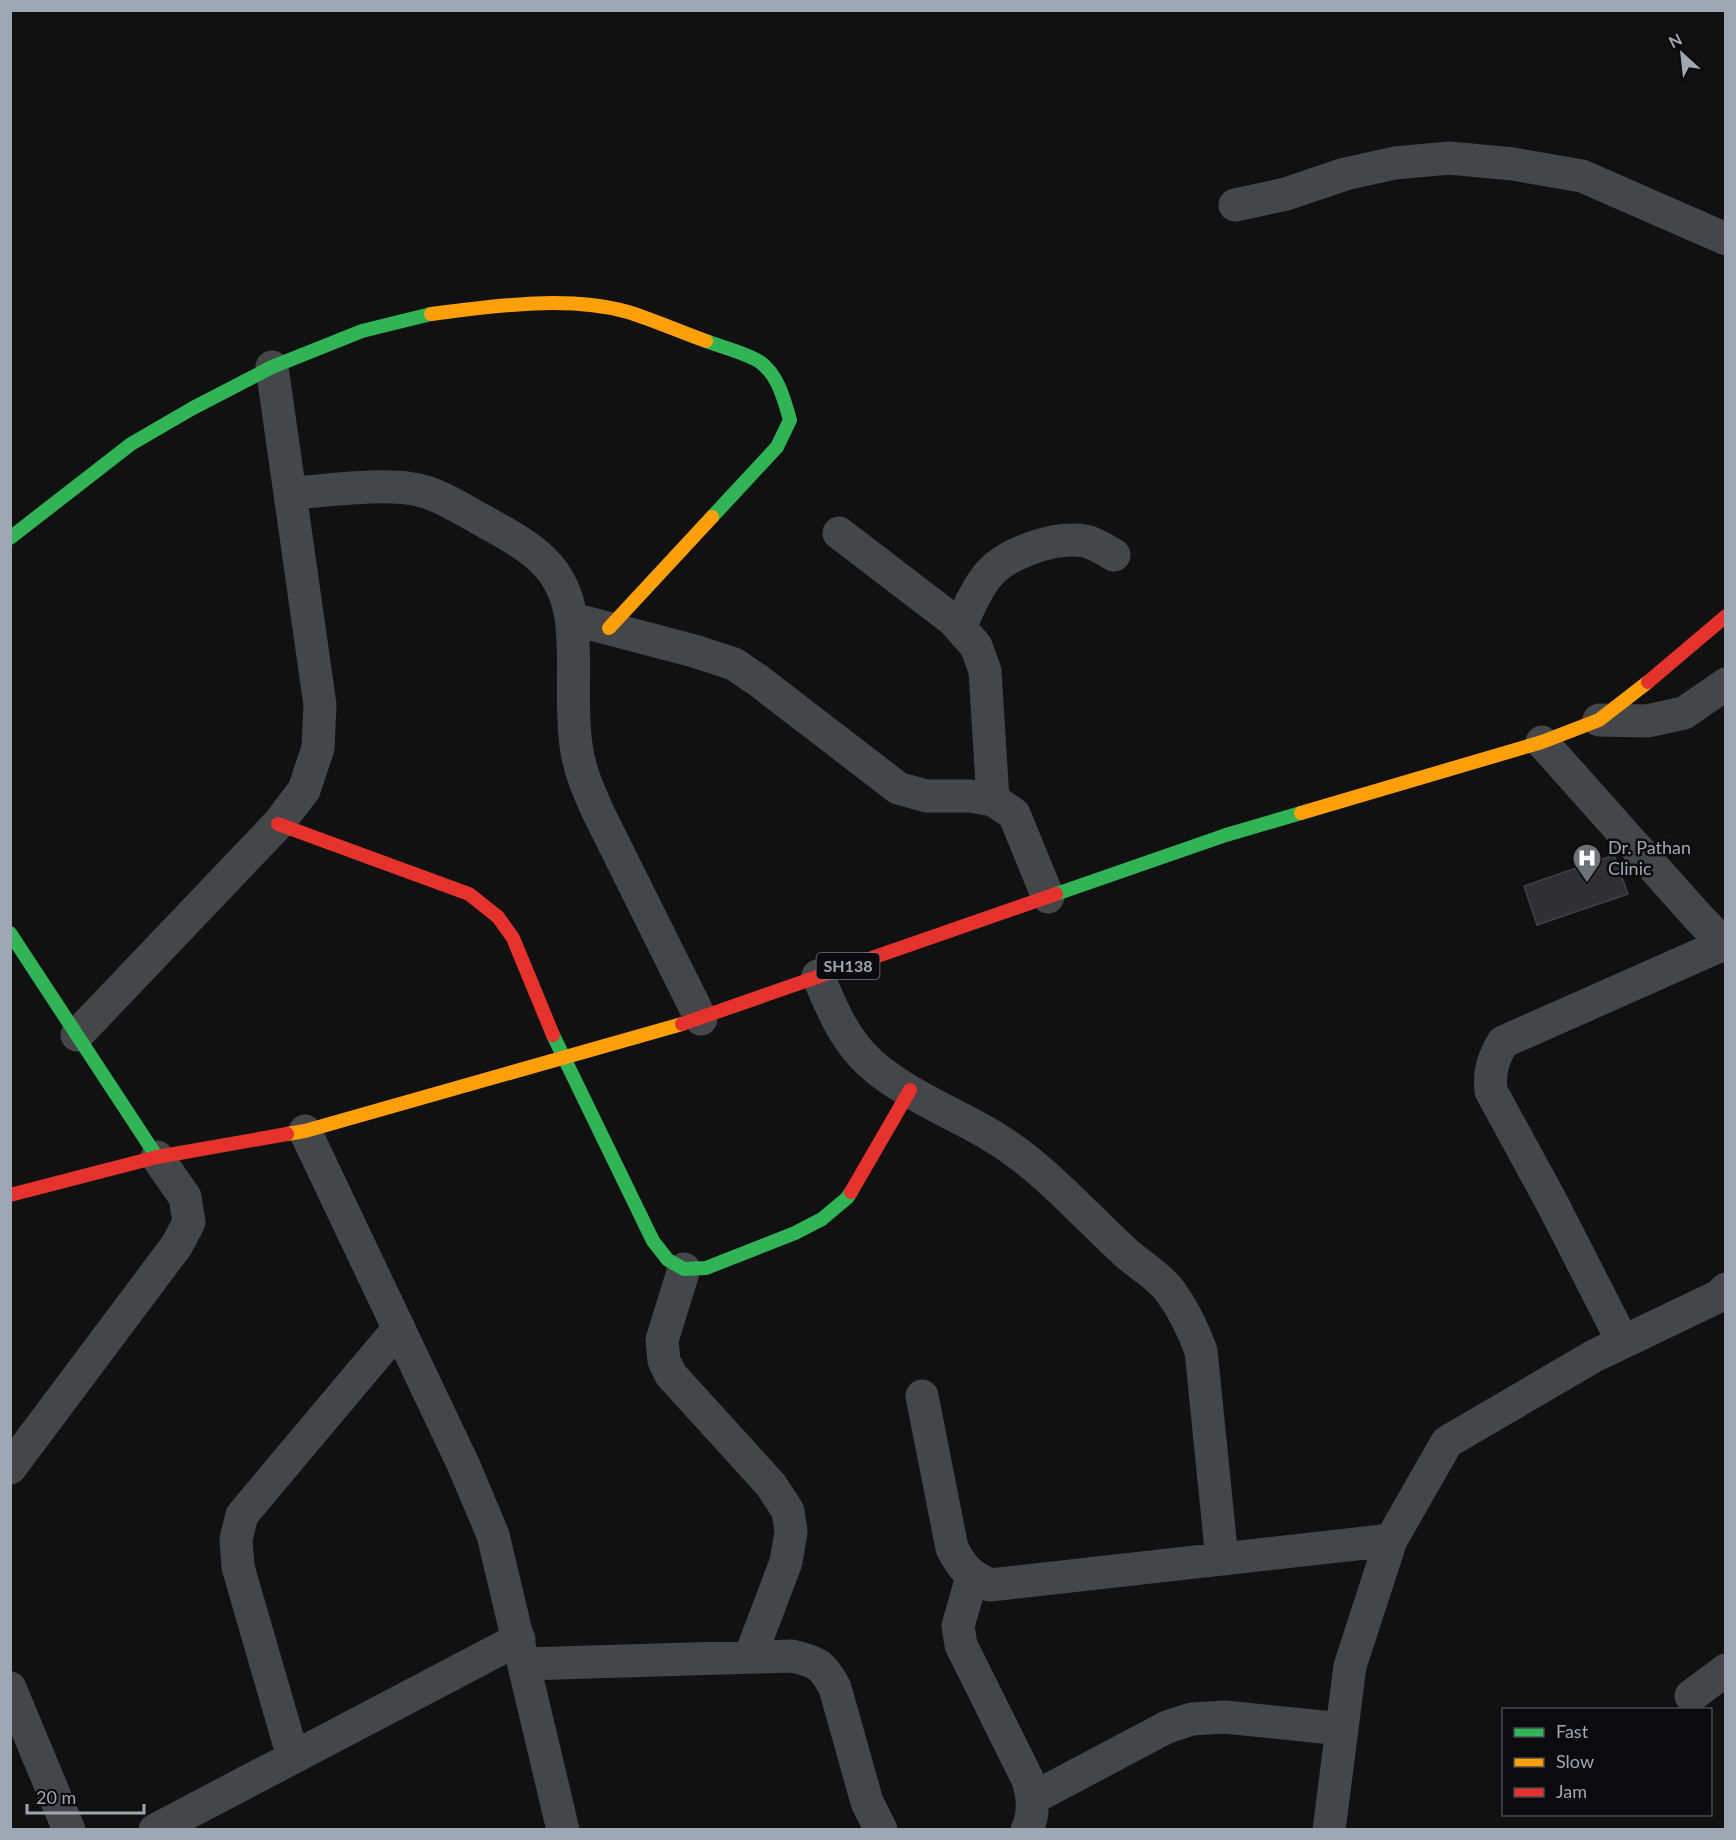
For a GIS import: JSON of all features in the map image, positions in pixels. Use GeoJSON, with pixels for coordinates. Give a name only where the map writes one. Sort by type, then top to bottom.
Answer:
{"type":"FeatureCollection","features":[{"type":"Feature","properties":{"kind":"street"},"geometry":{"type":"LineString","coordinates":[[1235,206],[1286,194],[1345,174],[1395,164],[1449,158],[1513,164],[1582,176],[1725,239]]}},
{"type":"Feature","properties":{"kind":"street"},"geometry":{"type":"LineString","coordinates":[[10,538],[131,444],[193,408],[272,367],[362,331],[431,314],[501,306],[567,303],[627,312],[759,361],[775,378],[784,396],[790,420],[777,447],[609,628]]}},
{"type":"Feature","properties":{"kind":"street"},"geometry":{"type":"LineString","coordinates":[[77,1035],[278,824],[304,790],[318,748],[320,705],[272,367]]}},
{"type":"Feature","properties":{"kind":"street"},"geometry":{"type":"LineString","coordinates":[[291,493],[392,487],[415,489],[441,497],[533,549],[554,573],[565,594],[571,618],[576,746],[584,781],[701,1019]]}},
{"type":"Feature","properties":{"kind":"street"},"geometry":{"type":"LineString","coordinates":[[840,533],[954,621],[976,646],[985,671],[993,800]]}},
{"type":"Feature","properties":{"kind":"street"},"geometry":{"type":"LineString","coordinates":[[960,628],[971,601],[985,578],[996,567],[1039,545],[1067,539],[1088,541],[1114,555]]}},
{"type":"Feature","properties":{"kind":"street","name":"SH138"},"geometry":{"type":"LineString","coordinates":[[10,1195],[157,1157],[305,1131],[701,1019],[818,976],[1226,835],[1542,742],[1599,720],[1661,672],[1725,616]]}},
{"type":"Feature","properties":{"kind":"street"},"geometry":{"type":"LineString","coordinates":[[571,618],[734,664],[898,788],[926,796],[970,796],[993,800],[1014,814],[1048,897]]}},
{"type":"Feature","properties":{"kind":"street"},"geometry":{"type":"LineString","coordinates":[[1599,720],[1647,721],[1684,713],[1725,684]]}},
{"type":"Feature","properties":{"kind":"street"},"geometry":{"type":"LineString","coordinates":[[1542,742],[1725,945],[1503,1042],[1493,1060],[1490,1073],[1491,1091],[1552,1203],[1623,1342]]}},
{"type":"Feature","properties":{"kind":"street"},"geometry":{"type":"LineString","coordinates":[[278,824],[469,894],[498,917],[513,938],[562,1058],[653,1241],[668,1260],[684,1269],[706,1268],[795,1233],[822,1219],[847,1198],[910,1090]]}},
{"type":"Feature","properties":{"kind":"street"},"geometry":{"type":"LineString","coordinates":[[10,1468],[177,1245],[189,1222],[185,1197],[77,1035],[16,949]]}},
{"type":"Feature","properties":{"kind":"street"},"geometry":{"type":"LineString","coordinates":[[818,976],[842,1031],[862,1056],[888,1078],[1022,1155],[1048,1177],[1126,1253],[1169,1288],[1191,1323],[1200,1351],[1222,1559]]}},
{"type":"Feature","properties":{"kind":"street"},"geometry":{"type":"LineString","coordinates":[[305,1131],[464,1466],[493,1535],[563,1830]]}},
{"type":"Feature","properties":{"kind":"street"},"geometry":{"type":"LineString","coordinates":[[684,1269],[662,1340],[664,1361],[670,1375],[771,1485],[788,1511],[791,1532],[786,1562],[750,1657]]}},
{"type":"Feature","properties":{"kind":"street"},"geometry":{"type":"LineString","coordinates":[[1329,1830],[1350,1666],[1391,1540],[1447,1442],[1594,1356],[1719,1296],[1725,1289]]}},
{"type":"Feature","properties":{"kind":"street"},"geometry":{"type":"LineString","coordinates":[[293,1757],[238,1567],[236,1539],[242,1515],[399,1328]]}},
{"type":"Feature","properties":{"kind":"street"},"geometry":{"type":"LineString","coordinates":[[922,1396],[952,1548],[959,1563],[972,1577],[990,1585],[1391,1540]]}},
{"type":"Feature","properties":{"kind":"street"},"geometry":{"type":"LineString","coordinates":[[972,1577],[958,1626],[961,1645],[1028,1780],[1033,1798],[1031,1822],[1027,1830]]}},
{"type":"Feature","properties":{"kind":"street"},"geometry":{"type":"LineString","coordinates":[[155,1830],[293,1757],[522,1651],[792,1656],[815,1661],[827,1672],[835,1688],[867,1802],[881,1830]]}},
{"type":"Feature","properties":{"kind":"street"},"geometry":{"type":"LineString","coordinates":[[1691,1696],[1725,1670]]}},
{"type":"Feature","properties":{"kind":"street"},"geometry":{"type":"LineString","coordinates":[[10,1688],[69,1830]]}},
{"type":"Feature","properties":{"kind":"street"},"geometry":{"type":"LineString","coordinates":[[1033,1798],[1167,1727],[1192,1719],[1225,1717],[1342,1729]]}},
{"type":"Feature","properties":{"kind":"building"},"geometry":{"type":"Polygon","coordinates":[[[1614,855],[1628,894],[1537,925],[1524,886],[1614,855]]]}},
{"type":"Feature","properties":{"kind":"traffic: fast"},"geometry":{"type":"LineString","coordinates":[[10,538],[131,444],[193,408],[272,367],[362,331],[431,314]]}},
{"type":"Feature","properties":{"kind":"traffic: fast"},"geometry":{"type":"LineString","coordinates":[[706,341],[749,356],[766,367],[780,388],[790,420],[777,447],[712,517]]}},
{"type":"Feature","properties":{"kind":"traffic: fast"},"geometry":{"type":"LineString","coordinates":[[1056,894],[1226,835],[1301,813]]}},
{"type":"Feature","properties":{"kind":"traffic: fast"},"geometry":{"type":"LineString","coordinates":[[10,933],[157,1157]]}},
{"type":"Feature","properties":{"kind":"traffic: fast"},"geometry":{"type":"LineString","coordinates":[[553,1035],[653,1241],[668,1260],[684,1269],[706,1268],[795,1233],[822,1219],[851,1192]]}},
{"type":"Feature","properties":{"kind":"traffic: slow"},"geometry":{"type":"LineString","coordinates":[[431,314],[530,304],[580,304],[628,312],[706,341]]}},
{"type":"Feature","properties":{"kind":"traffic: slow"},"geometry":{"type":"LineString","coordinates":[[609,628],[712,517]]}},
{"type":"Feature","properties":{"kind":"traffic: slow"},"geometry":{"type":"LineString","coordinates":[[1301,813],[1542,742],[1599,720],[1648,682]]}},
{"type":"Feature","properties":{"kind":"traffic: slow"},"geometry":{"type":"LineString","coordinates":[[287,1134],[305,1131],[682,1024]]}},
{"type":"Feature","properties":{"kind":"traffic: jam"},"geometry":{"type":"LineString","coordinates":[[1648,682],[1726,616]]}},
{"type":"Feature","properties":{"kind":"traffic: jam"},"geometry":{"type":"LineString","coordinates":[[278,824],[469,894],[498,917],[513,938],[553,1035]]}},
{"type":"Feature","properties":{"kind":"traffic: jam"},"geometry":{"type":"LineString","coordinates":[[682,1024],[1056,894]]}},
{"type":"Feature","properties":{"kind":"traffic: jam"},"geometry":{"type":"LineString","coordinates":[[851,1192],[910,1090]]}},
{"type":"Feature","properties":{"kind":"traffic: jam"},"geometry":{"type":"LineString","coordinates":[[10,1195],[157,1157],[287,1134]]}},
{"type":"Feature","properties":{"kind":"place","name":"Dr. Pathan Clinic"},"geometry":{"type":"Point","coordinates":[1587,884]}}]}
